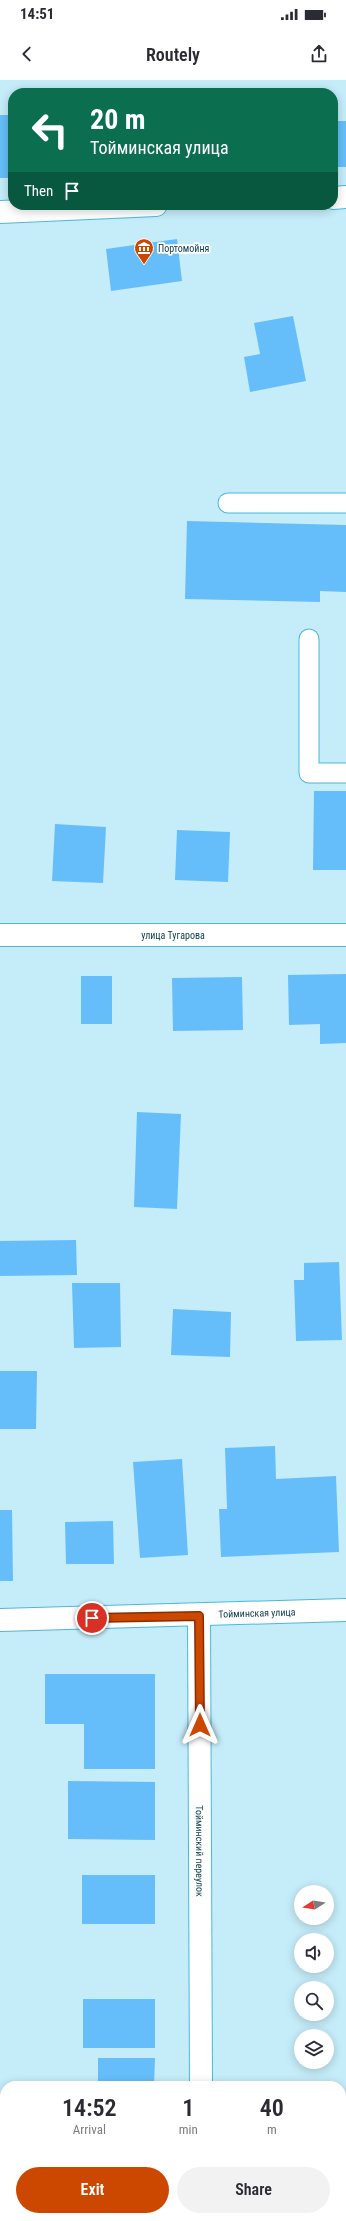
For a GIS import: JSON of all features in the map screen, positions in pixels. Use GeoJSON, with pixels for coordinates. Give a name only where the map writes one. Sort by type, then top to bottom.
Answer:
{"type":"FeatureCollection","features":[{"type":"Feature","properties":{"kind":"street"},"geometry":{"type":"LineString","coordinates":[[0,212],[45,210]]}},
{"type":"Feature","properties":{"kind":"street","name":"улица Тугарова"},"geometry":{"type":"LineString","coordinates":[[0,935],[346,935]]}},
{"type":"Feature","properties":{"kind":"street","name":"Тойминская улица"},"geometry":{"type":"LineString","coordinates":[[0,1620],[199,1616],[346,1610]]}},
{"type":"Feature","properties":{"kind":"street","name":"Тойминский переулок"},"geometry":{"type":"LineString","coordinates":[[199,1616],[201,2081]]}},
{"type":"Feature","properties":{"kind":"lane"},"geometry":{"type":"LineString","coordinates":[[228,503],[346,503]]}},
{"type":"Feature","properties":{"kind":"lane"},"geometry":{"type":"LineString","coordinates":[[309,640],[309,773],[346,773]]}},
{"type":"Feature","properties":{"kind":"building"},"geometry":{"type":"Polygon","coordinates":[[[0,115],[8,115],[8,178],[0,178],[0,115]]]}},
{"type":"Feature","properties":{"kind":"building"},"geometry":{"type":"Polygon","coordinates":[[[338,121],[346,121],[346,167],[338,167],[338,121]]]}},
{"type":"Feature","properties":{"kind":"building","name":"Портомойня"},"geometry":{"type":"Polygon","coordinates":[[[177,239],[182,281],[111,291],[106,249],[177,239]]]}},
{"type":"Feature","properties":{"kind":"building"},"geometry":{"type":"Polygon","coordinates":[[[293,316],[306,381],[250,392],[244,357],[260,354],[254,323],[293,316]]]}},
{"type":"Feature","properties":{"kind":"building"},"geometry":{"type":"Polygon","coordinates":[[[187,521],[346,525],[346,592],[320,591],[320,602],[185,599],[187,521]]]}},
{"type":"Feature","properties":{"kind":"building"},"geometry":{"type":"Polygon","coordinates":[[[314,791],[346,791],[346,870],[313,870],[314,791]]]}},
{"type":"Feature","properties":{"kind":"building"},"geometry":{"type":"Polygon","coordinates":[[[55,824],[106,827],[103,883],[52,881],[55,824]]]}},
{"type":"Feature","properties":{"kind":"building"},"geometry":{"type":"Polygon","coordinates":[[[177,830],[230,832],[228,882],[175,880],[177,830]]]}},
{"type":"Feature","properties":{"kind":"building"},"geometry":{"type":"Polygon","coordinates":[[[346,974],[346,1043],[320,1044],[320,1024],[289,1025],[288,975],[346,974]]]}},
{"type":"Feature","properties":{"kind":"building"},"geometry":{"type":"Polygon","coordinates":[[[81,976],[112,976],[112,1024],[81,1024],[81,976]]]}},
{"type":"Feature","properties":{"kind":"building"},"geometry":{"type":"Polygon","coordinates":[[[242,977],[243,1030],[173,1031],[172,978],[242,977]]]}},
{"type":"Feature","properties":{"kind":"building"},"geometry":{"type":"Polygon","coordinates":[[[137,1112],[181,1114],[177,1209],[134,1207],[137,1112]]]}},
{"type":"Feature","properties":{"kind":"building"},"geometry":{"type":"Polygon","coordinates":[[[76,1240],[77,1275],[0,1276],[0,1241],[76,1240]]]}},
{"type":"Feature","properties":{"kind":"building"},"geometry":{"type":"Polygon","coordinates":[[[339,1262],[342,1340],[296,1341],[294,1280],[304,1280],[304,1263],[339,1262]]]}},
{"type":"Feature","properties":{"kind":"building"},"geometry":{"type":"Polygon","coordinates":[[[72,1283],[120,1283],[121,1347],[74,1348],[72,1283]]]}},
{"type":"Feature","properties":{"kind":"building"},"geometry":{"type":"Polygon","coordinates":[[[173,1309],[231,1312],[230,1357],[171,1355],[173,1309]]]}},
{"type":"Feature","properties":{"kind":"building"},"geometry":{"type":"Polygon","coordinates":[[[0,1371],[37,1371],[36,1429],[0,1429],[0,1371]]]}},
{"type":"Feature","properties":{"kind":"building"},"geometry":{"type":"Polygon","coordinates":[[[275,1446],[276,1479],[336,1476],[339,1552],[221,1557],[219,1509],[227,1509],[225,1448],[275,1446]]]}},
{"type":"Feature","properties":{"kind":"building"},"geometry":{"type":"Polygon","coordinates":[[[182,1459],[188,1555],[140,1558],[133,1462],[182,1459]]]}},
{"type":"Feature","properties":{"kind":"building"},"geometry":{"type":"Polygon","coordinates":[[[0,1510],[12,1510],[13,1581],[0,1581],[0,1510]]]}},
{"type":"Feature","properties":{"kind":"building"},"geometry":{"type":"Polygon","coordinates":[[[113,1521],[114,1564],[66,1564],[65,1522],[113,1521]]]}},
{"type":"Feature","properties":{"kind":"building"},"geometry":{"type":"Polygon","coordinates":[[[45,1674],[155,1674],[155,1769],[84,1769],[84,1724],[45,1724],[45,1674]]]}},
{"type":"Feature","properties":{"kind":"building"},"geometry":{"type":"Polygon","coordinates":[[[68,1781],[155,1782],[155,1840],[68,1839],[68,1781]]]}},
{"type":"Feature","properties":{"kind":"building"},"geometry":{"type":"Polygon","coordinates":[[[82,1875],[155,1875],[155,1924],[82,1924],[82,1875]]]}},
{"type":"Feature","properties":{"kind":"building"},"geometry":{"type":"Polygon","coordinates":[[[83,1999],[155,1999],[155,2048],[83,2048],[83,1999]]]}},
{"type":"Feature","properties":{"kind":"building"},"geometry":{"type":"Polygon","coordinates":[[[98,2058],[155,2058],[154,2081],[98,2081],[98,2058]]]}},
{"type":"Feature","properties":{"kind":"place","name":"Портомойня"},"geometry":{"type":"Point","coordinates":[144,265]}},
{"type":"Feature","properties":{"kind":"route"},"geometry":{"type":"LineString","coordinates":[[92,1618],[199,1616],[200,1725]]}}]}
